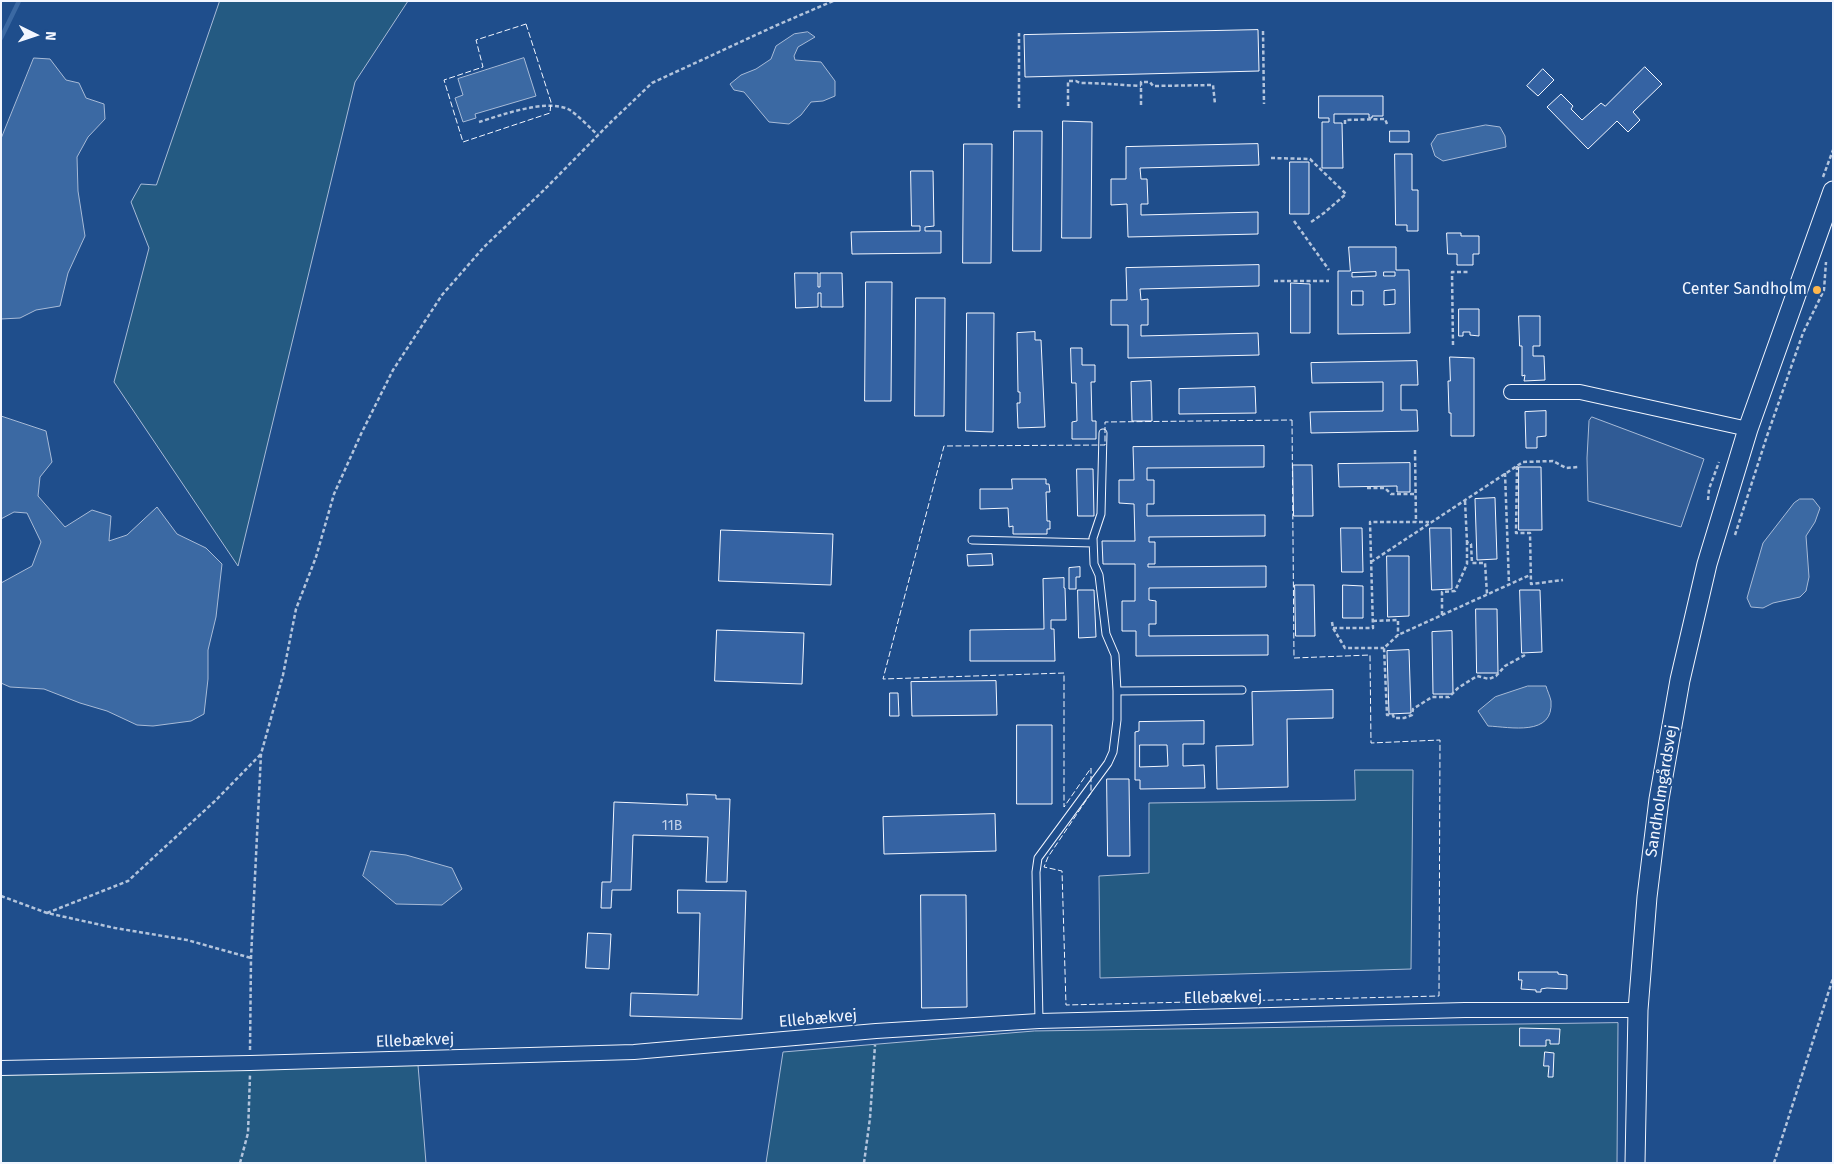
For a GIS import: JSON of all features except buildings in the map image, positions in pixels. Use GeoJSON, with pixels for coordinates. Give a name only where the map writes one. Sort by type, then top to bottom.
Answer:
{"type":"FeatureCollection","features":[{"type":"Feature","properties":{"kind":"street","name":"Sandholmgårdsvej"},"geometry":{"type":"LineString","coordinates":[[1635,1163],[1638,1010],[1647,897],[1659,799],[1680,680],[1707,564],[1748,429],[1833,191]]}},
{"type":"Feature","properties":{"kind":"street"},"geometry":{"type":"LineString","coordinates":[[1511,392],[1580,392],[1748,429]]}},
{"type":"Feature","properties":{"kind":"street","name":"Ellebækvej"},"geometry":{"type":"LineString","coordinates":[[1,1068],[634,1052],[876,1031],[1039,1021],[1465,1010],[1638,1010]]}},
{"type":"Feature","properties":{"kind":"lane"},"geometry":{"type":"LineString","coordinates":[[1039,1021],[1036,872],[1038,858],[1108,763],[1113,752],[1117,720],[1115,655],[1106,634],[1099,576],[1094,564],[1093,543],[1101,514],[1104,433]]}},
{"type":"Feature","properties":{"kind":"lane"},"geometry":{"type":"LineString","coordinates":[[972,540],[1093,543]]}},
{"type":"Feature","properties":{"kind":"lane"},"geometry":{"type":"LineString","coordinates":[[1117,691],[1242,690]]}},
{"type":"Feature","properties":{"kind":"path"},"geometry":{"type":"LineString","coordinates":[[240,1163],[248,1133],[251,958],[261,754],[283,675],[296,609],[316,557],[334,494],[393,370],[442,295],[484,248],[652,83],[833,1]]}},
{"type":"Feature","properties":{"kind":"path"},"geometry":{"type":"LineString","coordinates":[[1263,31],[1264,104]]}},
{"type":"Feature","properties":{"kind":"path"},"geometry":{"type":"LineString","coordinates":[[1018,108],[1019,33]]}},
{"type":"Feature","properties":{"kind":"path"},"geometry":{"type":"LineString","coordinates":[[1068,106],[1068,81],[1141,86]]}},
{"type":"Feature","properties":{"kind":"path"},"geometry":{"type":"LineString","coordinates":[[1141,105],[1141,82],[1150,82],[1153,86],[1213,85],[1215,104]]}},
{"type":"Feature","properties":{"kind":"path"},"geometry":{"type":"LineString","coordinates":[[479,122],[530,107],[551,107],[568,109],[598,135]]}},
{"type":"Feature","properties":{"kind":"path"},"geometry":{"type":"LineString","coordinates":[[1345,124],[1345,120],[1385,119],[1386,124]]}},
{"type":"Feature","properties":{"kind":"path"},"geometry":{"type":"LineString","coordinates":[[1271,158],[1310,159],[1346,194],[1324,214],[1311,222]]}},
{"type":"Feature","properties":{"kind":"path"},"geometry":{"type":"LineString","coordinates":[[1294,221],[1329,270]]}},
{"type":"Feature","properties":{"kind":"path"},"geometry":{"type":"LineString","coordinates":[[1737,530],[1767,436],[1803,334],[1824,290],[1826,260]]}},
{"type":"Feature","properties":{"kind":"path"},"geometry":{"type":"LineString","coordinates":[[1453,345],[1452,272],[1468,272]]}},
{"type":"Feature","properties":{"kind":"path"},"geometry":{"type":"LineString","coordinates":[[1274,281],[1329,281]]}},
{"type":"Feature","properties":{"kind":"path"},"geometry":{"type":"LineString","coordinates":[[1416,450],[1416,522]]}},
{"type":"Feature","properties":{"kind":"path"},"geometry":{"type":"LineString","coordinates":[[1372,562],[1523,462],[1553,461],[1566,468],[1578,466]]}},
{"type":"Feature","properties":{"kind":"path"},"geometry":{"type":"LineString","coordinates":[[1516,466],[1516,533],[1530,533],[1531,584],[1563,580]]}},
{"type":"Feature","properties":{"kind":"path"},"geometry":{"type":"LineString","coordinates":[[1505,473],[1509,584]]}},
{"type":"Feature","properties":{"kind":"path"},"geometry":{"type":"LineString","coordinates":[[1367,488],[1385,488],[1391,494],[1416,494]]}},
{"type":"Feature","properties":{"kind":"path"},"geometry":{"type":"LineString","coordinates":[[1442,615],[1442,592],[1455,591],[1467,564],[1465,502]]}},
{"type":"Feature","properties":{"kind":"path"},"geometry":{"type":"LineString","coordinates":[[1333,628],[1373,628],[1370,522],[1430,522]]}},
{"type":"Feature","properties":{"kind":"path"},"geometry":{"type":"LineString","coordinates":[[1467,542],[1472,544],[1472,563],[1486,563],[1487,594]]}},
{"type":"Feature","properties":{"kind":"path"},"geometry":{"type":"LineString","coordinates":[[1332,622],[1333,628],[1345,648],[1384,648],[1398,636],[1530,575]]}},
{"type":"Feature","properties":{"kind":"path"},"geometry":{"type":"LineString","coordinates":[[1373,621],[1398,620],[1398,636]]}},
{"type":"Feature","properties":{"kind":"path"},"geometry":{"type":"LineString","coordinates":[[1384,648],[1387,715],[1393,715],[1394,718],[1412,715],[1413,709],[1432,697],[1449,697],[1458,688],[1477,676],[1489,679],[1496,676],[1505,666],[1525,655]]}},
{"type":"Feature","properties":{"kind":"path"},"geometry":{"type":"LineString","coordinates":[[47,912],[128,881],[216,800],[261,754]]}},
{"type":"Feature","properties":{"kind":"path"},"geometry":{"type":"LineString","coordinates":[[1,896],[47,912],[115,928],[186,940],[251,958]]}},
{"type":"Feature","properties":{"kind":"path"},"geometry":{"type":"LineString","coordinates":[[1774,1163],[1833,978]]}},
{"type":"Feature","properties":{"kind":"path"},"geometry":{"type":"LineString","coordinates":[[864,1163],[870,1118],[876,1031]]}},
{"type":"Feature","properties":{"kind":"shaded area"},"geometry":{"type":"Polygon","coordinates":[[[220,1],[408,1],[355,82],[238,566],[114,382],[149,248],[131,202],[141,184],[156,185],[220,1]]]}},
{"type":"Feature","properties":{"kind":"shaded area"},"geometry":{"type":"Polygon","coordinates":[[[808,32],[815,37],[798,47],[794,56],[795,60],[821,62],[835,81],[835,96],[823,101],[811,102],[801,115],[789,124],[769,122],[744,92],[734,90],[730,84],[741,75],[756,69],[771,59],[776,46],[794,34],[808,32]]]}},
{"type":"Feature","properties":{"kind":"shaded area"},"geometry":{"type":"Polygon","coordinates":[[[34,58],[50,59],[66,80],[79,83],[86,98],[104,104],[105,119],[88,137],[77,157],[78,191],[85,236],[68,273],[60,306],[36,310],[20,318],[1,319],[1,139],[34,58]]]}},
{"type":"Feature","properties":{"kind":"shaded area"},"geometry":{"type":"Polygon","coordinates":[[[524,58],[536,96],[475,114],[476,118],[463,122],[455,98],[463,95],[458,79],[524,58]]]}},
{"type":"Feature","properties":{"kind":"shaded area"},"geometry":{"type":"Polygon","coordinates":[[[1486,125],[1500,127],[1505,136],[1506,147],[1443,161],[1435,156],[1431,144],[1437,135],[1486,125]]]}},
{"type":"Feature","properties":{"kind":"shaded area"},"geometry":{"type":"Polygon","coordinates":[[[1,416],[46,431],[52,462],[40,477],[38,496],[65,527],[92,510],[111,516],[109,541],[127,535],[157,507],[177,534],[206,548],[222,564],[216,617],[208,650],[208,679],[204,714],[191,721],[153,726],[137,725],[107,711],[44,689],[10,687],[1,683],[1,583],[32,566],[41,542],[27,513],[14,512],[1,519],[1,416]]]}},
{"type":"Feature","properties":{"kind":"shaded area"},"geometry":{"type":"Polygon","coordinates":[[[1592,417],[1704,459],[1681,527],[1588,501],[1587,458],[1589,421],[1592,417]]]}},
{"type":"Feature","properties":{"kind":"shaded area"},"geometry":{"type":"Polygon","coordinates":[[[1800,499],[1813,499],[1820,508],[1815,522],[1806,536],[1809,577],[1806,591],[1800,597],[1773,603],[1763,608],[1751,607],[1747,598],[1763,543],[1794,503],[1800,499]]]}},
{"type":"Feature","properties":{"kind":"shaded area"},"geometry":{"type":"Polygon","coordinates":[[[1528,686],[1546,686],[1551,701],[1550,712],[1546,720],[1538,725],[1529,727],[1488,726],[1478,711],[1495,697],[1528,686]]]}},
{"type":"Feature","properties":{"kind":"shaded area"},"geometry":{"type":"Polygon","coordinates":[[[1355,770],[1413,770],[1411,969],[1100,978],[1099,876],[1149,873],[1149,803],[1355,800],[1355,770]]]}},
{"type":"Feature","properties":{"kind":"shaded area"},"geometry":{"type":"Polygon","coordinates":[[[371,851],[406,855],[452,868],[462,889],[442,905],[396,904],[363,876],[371,851]]]}},
{"type":"Feature","properties":{"kind":"shaded area"},"geometry":{"type":"Polygon","coordinates":[[[1618,1023],[1617,1163],[766,1163],[783,1052],[1034,1031],[1618,1023]]]}},
{"type":"Feature","properties":{"kind":"shaded area"},"geometry":{"type":"Polygon","coordinates":[[[418,1065],[426,1163],[1,1163],[1,1073],[418,1065]]]}},
{"type":"Feature","properties":{"kind":"waterway"},"geometry":{"type":"LineString","coordinates":[[1,38],[19,1]]}},
{"type":"Feature","properties":{"kind":"fence"},"geometry":{"type":"LineString","coordinates":[[526,24],[551,102],[550,113],[463,142],[444,80],[483,67],[476,40],[526,24]]}},
{"type":"Feature","properties":{"kind":"fence"},"geometry":{"type":"LineString","coordinates":[[1292,420],[1294,658],[1370,655],[1371,743],[1440,740],[1439,996],[1066,1005],[1062,871],[1044,867],[1048,857],[1091,793],[1091,768],[1064,807],[1064,673],[883,679],[944,446],[1105,445],[1105,422],[1292,420]]}},
{"type":"Feature","properties":{"kind":"place","name":"Center Sandholm"},"geometry":{"type":"Point","coordinates":[1817,290]}}]}
